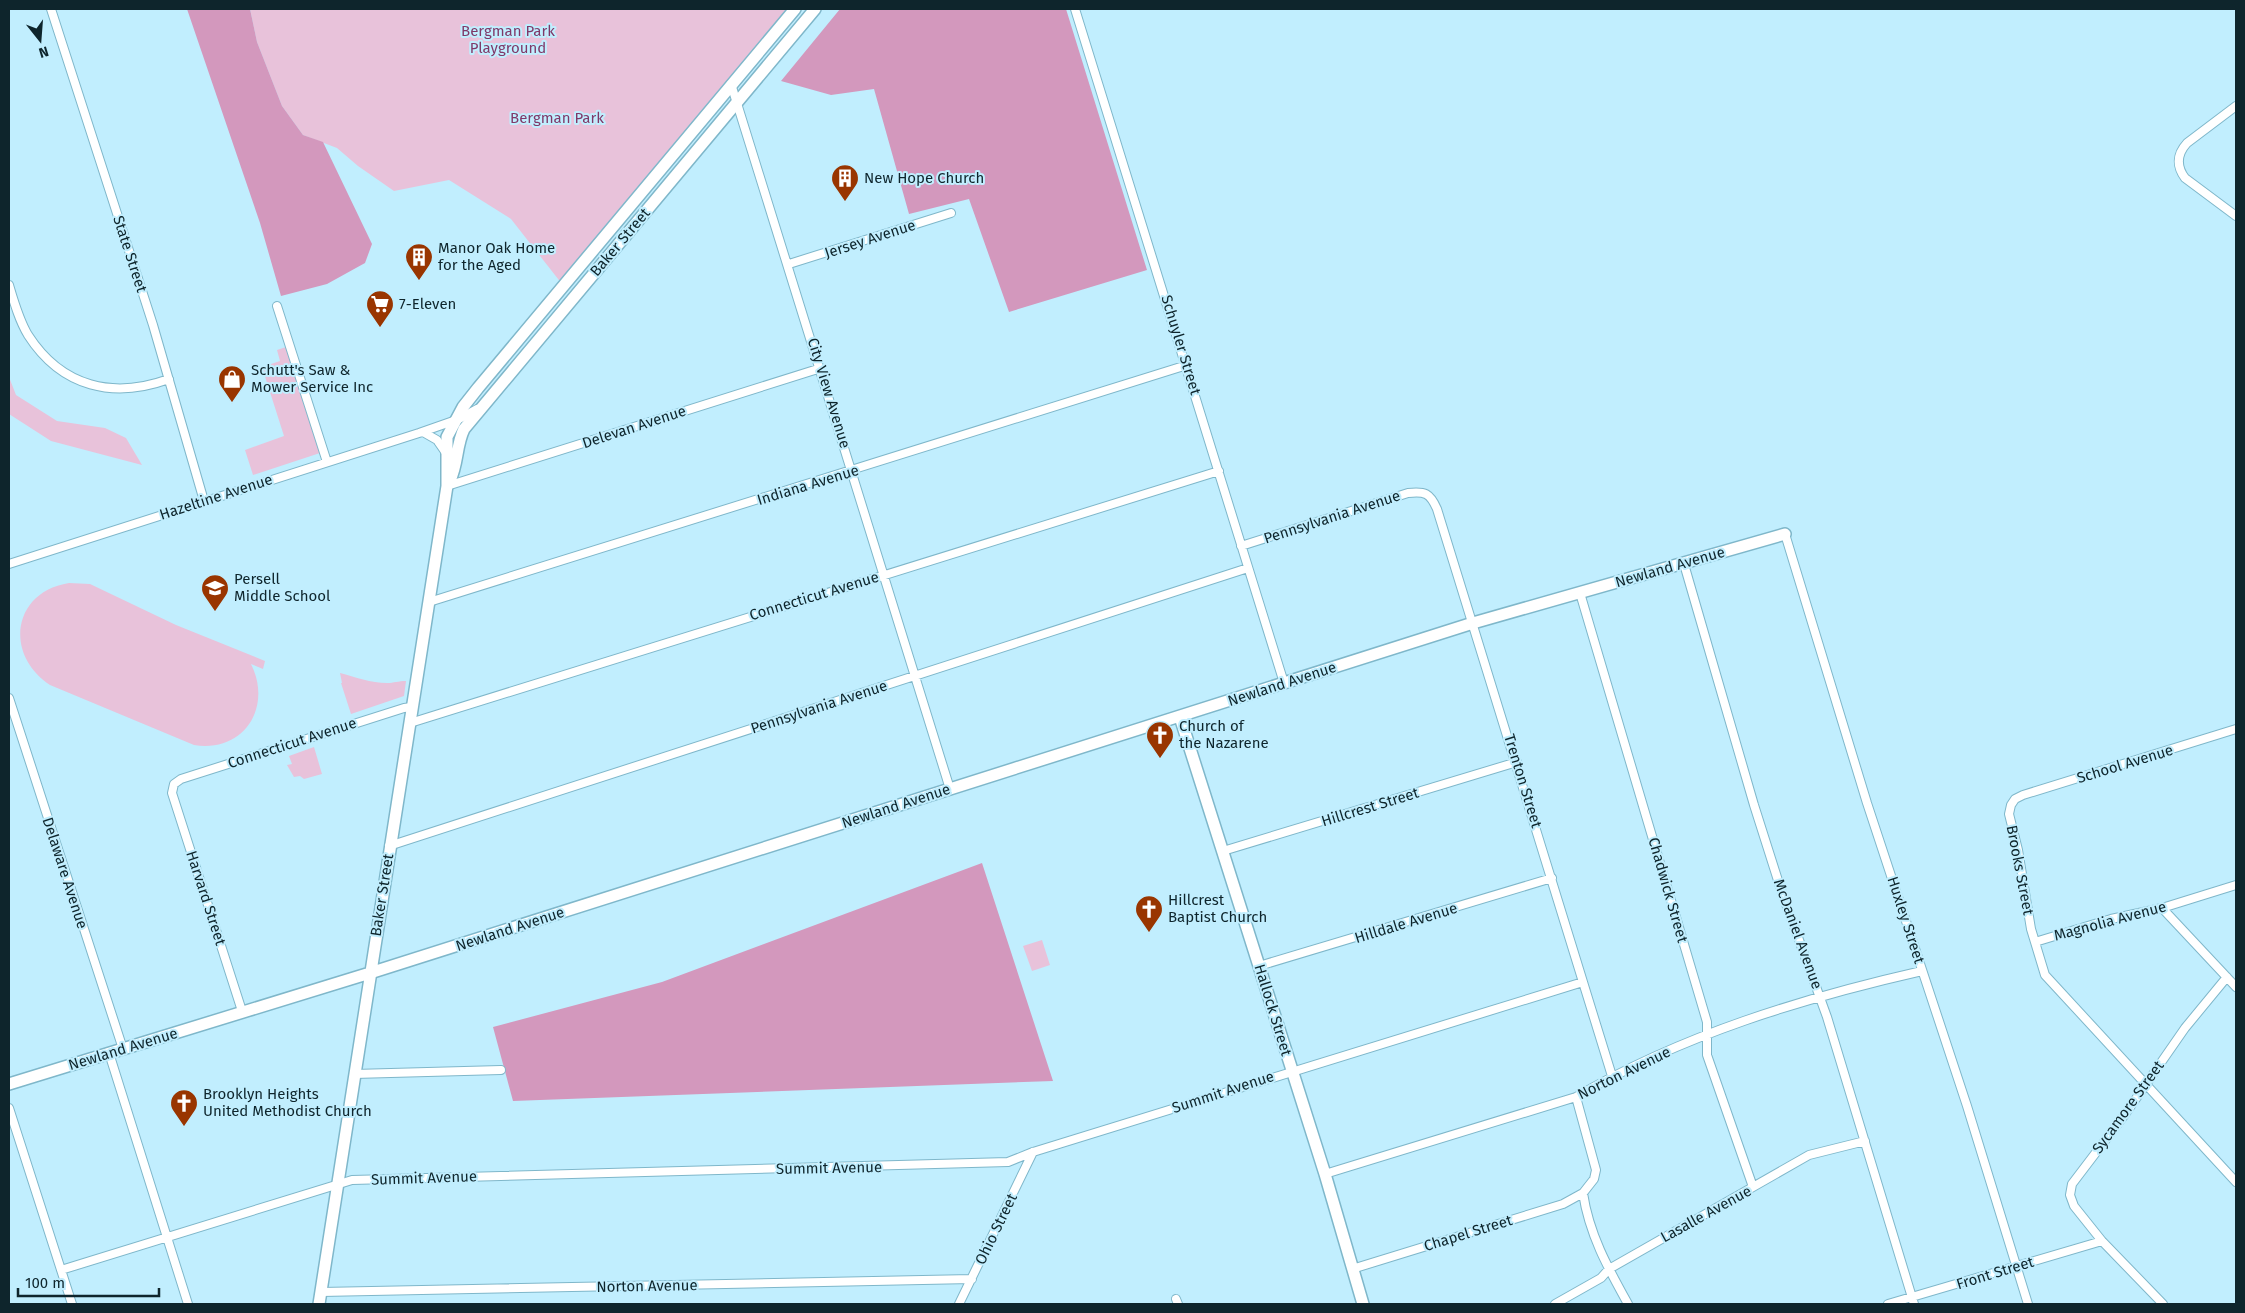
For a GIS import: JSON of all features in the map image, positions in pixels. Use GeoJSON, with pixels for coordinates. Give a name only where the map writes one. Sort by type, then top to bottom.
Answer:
{"type":"FeatureCollection","features":[{"type":"Feature","properties":{"kind":"street","name":"State Street"},"geometry":{"type":"LineString","coordinates":[[51,9],[170,379],[204,501]]}},
{"type":"Feature","properties":{"kind":"street","name":"Baker Street"},"geometry":{"type":"LineString","coordinates":[[319,1304],[447,486],[447,437],[454,420],[478,388],[795,9]]}},
{"type":"Feature","properties":{"kind":"street","name":"Baker Street"},"geometry":{"type":"LineString","coordinates":[[447,486],[454,472],[459,438],[464,429],[815,9]]}},
{"type":"Feature","properties":{"kind":"street","name":"Schuyler Street"},"geometry":{"type":"LineString","coordinates":[[1076,9],[1284,683]]}},
{"type":"Feature","properties":{"kind":"street","name":"City View Avenue"},"geometry":{"type":"LineString","coordinates":[[731,84],[789,264],[950,789]]}},
{"type":"Feature","properties":{"kind":"street"},"geometry":{"type":"LineString","coordinates":[[2236,106],[2187,143],[2180,151],[2178,159],[2181,173],[2185,178],[2236,216]]}},
{"type":"Feature","properties":{"kind":"street","name":"Jersey Avenue"},"geometry":{"type":"LineString","coordinates":[[789,264],[951,213]]}},
{"type":"Feature","properties":{"kind":"street"},"geometry":{"type":"LineString","coordinates":[[9,286],[19,318],[28,335],[46,357],[61,370],[93,386],[117,389],[148,387],[170,379]]}},
{"type":"Feature","properties":{"kind":"street"},"geometry":{"type":"LineString","coordinates":[[277,306],[327,462]]}},
{"type":"Feature","properties":{"kind":"street","name":"Indiana Avenue"},"geometry":{"type":"LineString","coordinates":[[429,602],[1187,365]]}},
{"type":"Feature","properties":{"kind":"street","name":"Delevan Avenue"},"geometry":{"type":"LineString","coordinates":[[447,486],[821,368]]}},
{"type":"Feature","properties":{"kind":"street","name":"Hazeltine Avenue"},"geometry":{"type":"LineString","coordinates":[[9,564],[423,432],[472,413],[487,401]]}},
{"type":"Feature","properties":{"kind":"street"},"geometry":{"type":"LineString","coordinates":[[423,432],[437,440],[447,456]]}},
{"type":"Feature","properties":{"kind":"street","name":"Connecticut Avenue"},"geometry":{"type":"LineString","coordinates":[[410,723],[1219,471]]}},
{"type":"Feature","properties":{"kind":"street","name":"Pennsylvania Avenue"},"geometry":{"type":"LineString","coordinates":[[1241,546],[1408,492],[1424,492]]}},
{"type":"Feature","properties":{"kind":"street","name":"Trenton Street"},"geometry":{"type":"LineString","coordinates":[[1424,492],[1431,496],[1437,508],[1517,762],[1612,1076]]}},
{"type":"Feature","properties":{"kind":"street","name":"Newland Avenue"},"geometry":{"type":"LineString","coordinates":[[9,1084],[370,973],[1473,623],[1785,534]]}},
{"type":"Feature","properties":{"kind":"street","name":"Huxley Street"},"geometry":{"type":"LineString","coordinates":[[1785,534],[1867,804],[1967,1106],[2028,1304]]}},
{"type":"Feature","properties":{"kind":"street","name":"McDaniel Avenue"},"geometry":{"type":"LineString","coordinates":[[1684,564],[1754,805],[1782,893],[1820,997],[1913,1301]]}},
{"type":"Feature","properties":{"kind":"street","name":"Pennsylvania Avenue"},"geometry":{"type":"LineString","coordinates":[[390,846],[1248,568]]}},
{"type":"Feature","properties":{"kind":"street","name":"Chadwick Street"},"geometry":{"type":"LineString","coordinates":[[1580,593],[1707,1022],[1708,1055],[1753,1187]]}},
{"type":"Feature","properties":{"kind":"street","name":"Delaware Avenue"},"geometry":{"type":"LineString","coordinates":[[9,698],[123,1049]]}},
{"type":"Feature","properties":{"kind":"street","name":"Connecticut Avenue"},"geometry":{"type":"LineString","coordinates":[[174,784],[181,779],[399,709],[412,707]]}},
{"type":"Feature","properties":{"kind":"street","name":"Hallock Street"},"geometry":{"type":"LineString","coordinates":[[1180,717],[1325,1174],[1363,1304]]}},
{"type":"Feature","properties":{"kind":"street","name":"School Avenue"},"geometry":{"type":"LineString","coordinates":[[2015,799],[2236,729]]}},
{"type":"Feature","properties":{"kind":"street","name":"Hillcrest Street"},"geometry":{"type":"LineString","coordinates":[[1223,851],[1517,762]]}},
{"type":"Feature","properties":{"kind":"street","name":"Harvard Street"},"geometry":{"type":"LineString","coordinates":[[174,784],[172,793],[242,1011]]}},
{"type":"Feature","properties":{"kind":"street","name":"Brooks Street"},"geometry":{"type":"LineString","coordinates":[[2015,799],[2010,805],[2009,814],[2018,850],[2034,942]]}},
{"type":"Feature","properties":{"kind":"street","name":"Hilldale Avenue"},"geometry":{"type":"LineString","coordinates":[[1259,966],[1552,878]]}},
{"type":"Feature","properties":{"kind":"street","name":"Magnolia Avenue"},"geometry":{"type":"LineString","coordinates":[[2236,885],[2162,908],[2111,919],[2034,942],[2045,975],[2056,989],[2236,1182]]}},
{"type":"Feature","properties":{"kind":"street"},"geometry":{"type":"LineString","coordinates":[[2162,908],[2236,987]]}},
{"type":"Feature","properties":{"kind":"street","name":"Norton Avenue"},"geometry":{"type":"LineString","coordinates":[[1325,1174],[1576,1097],[1612,1076],[1707,1035],[1820,997],[1922,971]]}},
{"type":"Feature","properties":{"kind":"street","name":"Sycamore Street"},"geometry":{"type":"LineString","coordinates":[[2163,1304],[2102,1241],[2074,1206],[2070,1195],[2072,1184],[2185,1028],[2226,976]]}},
{"type":"Feature","properties":{"kind":"street","name":"Summit Avenue"},"geometry":{"type":"LineString","coordinates":[[61,1270],[352,1180],[1008,1162],[1033,1152],[1292,1070],[1583,982]]}},
{"type":"Feature","properties":{"kind":"street"},"geometry":{"type":"LineString","coordinates":[[109,1053],[188,1304]]}},
{"type":"Feature","properties":{"kind":"street"},"geometry":{"type":"LineString","coordinates":[[354,1074],[501,1070]]}},
{"type":"Feature","properties":{"kind":"street"},"geometry":{"type":"LineString","coordinates":[[1576,1097],[1596,1170],[1594,1178],[1583,1193],[1587,1218],[1609,1269],[1628,1304]]}},
{"type":"Feature","properties":{"kind":"street"},"geometry":{"type":"LineString","coordinates":[[9,1108],[72,1304]]}},
{"type":"Feature","properties":{"kind":"street","name":"Lasalle Avenue"},"geometry":{"type":"LineString","coordinates":[[1555,1304],[1600,1278],[1609,1269],[1809,1156],[1865,1141]]}},
{"type":"Feature","properties":{"kind":"street","name":"Ohio Street"},"geometry":{"type":"LineString","coordinates":[[959,1304],[1033,1152]]}},
{"type":"Feature","properties":{"kind":"street","name":"Chapel Street"},"geometry":{"type":"LineString","coordinates":[[1352,1269],[1563,1204],[1583,1193]]}},
{"type":"Feature","properties":{"kind":"street","name":"Front Street"},"geometry":{"type":"LineString","coordinates":[[1888,1304],[1913,1301],[2102,1241]]}},
{"type":"Feature","properties":{"kind":"street","name":"Norton Avenue"},"geometry":{"type":"LineString","coordinates":[[321,1292],[972,1278]]}},
{"type":"Feature","properties":{"kind":"green space","name":"Bergman Park"},"geometry":{"type":"Polygon","coordinates":[[[250,9],[790,9],[562,284],[511,219],[449,180],[394,191],[358,166],[337,148],[303,135],[282,106],[257,42],[250,9]]]}},
{"type":"Feature","properties":{"kind":"green space"},"geometry":{"type":"Polygon","coordinates":[[[286,347],[320,453],[253,475],[245,450],[284,436],[262,367],[280,361],[277,350],[286,347]]]}},
{"type":"Feature","properties":{"kind":"green space"},"geometry":{"type":"Polygon","coordinates":[[[9,377],[16,395],[57,421],[105,428],[126,438],[142,465],[51,441],[9,414],[9,377]]]}},
{"type":"Feature","properties":{"kind":"green space"},"geometry":{"type":"Polygon","coordinates":[[[69,583],[90,584],[176,625],[265,661],[263,669],[251,664],[257,680],[258,696],[256,711],[249,724],[227,742],[211,746],[194,745],[50,685],[35,672],[26,658],[21,642],[21,626],[26,611],[36,599],[50,589],[69,583]]]}},
{"type":"Feature","properties":{"kind":"green space"},"geometry":{"type":"Polygon","coordinates":[[[340,673],[381,683],[406,681],[404,696],[351,714],[341,683],[340,673]]]}},
{"type":"Feature","properties":{"kind":"green space"},"geometry":{"type":"Polygon","coordinates":[[[314,747],[322,774],[304,779],[300,776],[294,777],[287,765],[292,764],[289,756],[314,747]]]}},
{"type":"Feature","properties":{"kind":"green space"},"geometry":{"type":"Polygon","coordinates":[[[1042,940],[1050,965],[1032,971],[1023,946],[1042,940]]]}},
{"type":"Feature","properties":{"kind":"shaded area"},"geometry":{"type":"Polygon","coordinates":[[[187,9],[250,9],[257,42],[282,106],[303,135],[323,142],[372,244],[365,263],[327,284],[281,296],[260,223],[187,9]]]}},
{"type":"Feature","properties":{"kind":"shaded area"},"geometry":{"type":"Polygon","coordinates":[[[840,9],[1066,9],[1147,270],[1009,312],[969,199],[909,214],[874,89],[831,95],[781,81],[840,9]]]}},
{"type":"Feature","properties":{"kind":"shaded area"},"geometry":{"type":"Polygon","coordinates":[[[982,863],[1053,1081],[513,1101],[493,1027],[662,982],[982,863]]]}},
{"type":"Feature","properties":{"kind":"place","name":"New Hope Church"},"geometry":{"type":"Point","coordinates":[845,202]}},
{"type":"Feature","properties":{"kind":"place","name":"Manor Oak Home for the Aged"},"geometry":{"type":"Point","coordinates":[419,281]}},
{"type":"Feature","properties":{"kind":"place","name":"7-Eleven"},"geometry":{"type":"Point","coordinates":[380,328]}},
{"type":"Feature","properties":{"kind":"place","name":"Schutt's Saw & Mower Service Inc"},"geometry":{"type":"Point","coordinates":[232,403]}},
{"type":"Feature","properties":{"kind":"place","name":"Persell Middle School"},"geometry":{"type":"Point","coordinates":[215,612]}},
{"type":"Feature","properties":{"kind":"place","name":"Church of the Nazarene"},"geometry":{"type":"Point","coordinates":[1160,759]}},
{"type":"Feature","properties":{"kind":"place","name":"Hillcrest Baptist Church"},"geometry":{"type":"Point","coordinates":[1149,933]}},
{"type":"Feature","properties":{"kind":"place","name":"Brooklyn Heights United Methodist Church"},"geometry":{"type":"Point","coordinates":[184,1127]}},
{"type":"Feature","properties":{"kind":"park label","name":"Bergman Park Playground"},"geometry":{"type":"Point","coordinates":[508,40]}}]}
